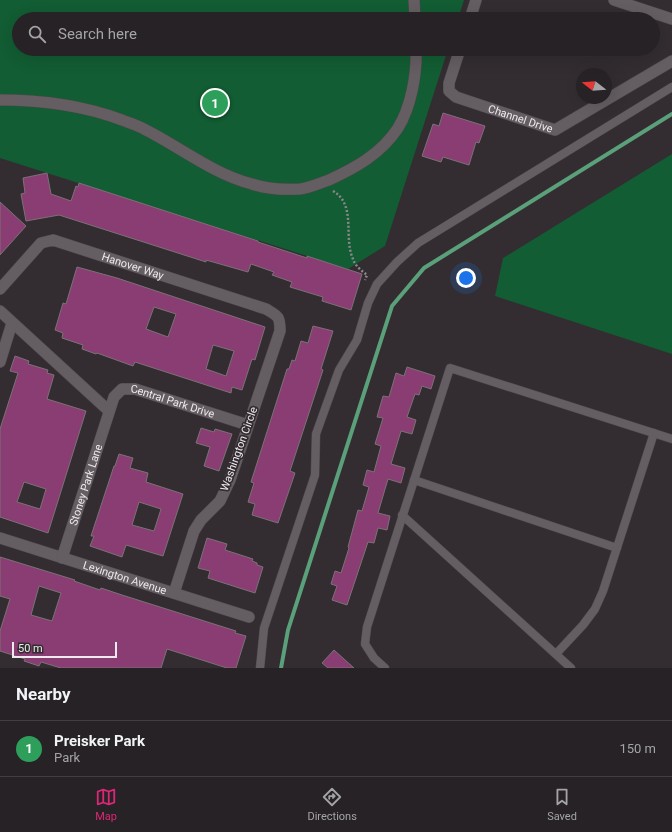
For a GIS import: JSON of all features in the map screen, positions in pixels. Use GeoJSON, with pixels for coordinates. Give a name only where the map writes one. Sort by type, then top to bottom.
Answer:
{"type":"FeatureCollection","features":[{"type":"Feature","properties":{"kind":"street"},"geometry":{"type":"LineString","coordinates":[[414,0],[415,12]]}},
{"type":"Feature","properties":{"kind":"street"},"geometry":{"type":"LineString","coordinates":[[472,12],[476,0]]}},
{"type":"Feature","properties":{"kind":"street"},"geometry":{"type":"LineString","coordinates":[[614,0],[651,12]]}},
{"type":"Feature","properties":{"kind":"street"},"geometry":{"type":"LineString","coordinates":[[660,15],[672,19]]}},
{"type":"Feature","properties":{"kind":"street"},"geometry":{"type":"LineString","coordinates":[[0,100],[41,101],[88,108],[143,128],[227,175],[252,184],[276,189],[301,189],[321,183],[353,169],[378,152],[398,128],[410,99],[416,56]]}},
{"type":"Feature","properties":{"kind":"street","name":"Channel Drive"},"geometry":{"type":"LineString","coordinates":[[458,56],[449,83],[449,91],[456,97],[555,130],[672,60]]}},
{"type":"Feature","properties":{"kind":"street","name":"Hanover Way"},"geometry":{"type":"LineString","coordinates":[[0,289],[41,243],[53,240],[266,309],[278,315],[280,320]]}},
{"type":"Feature","properties":{"kind":"street"},"geometry":{"type":"LineString","coordinates":[[0,311],[109,411]]}},
{"type":"Feature","properties":{"kind":"street","name":"Washington Circle"},"geometry":{"type":"LineString","coordinates":[[174,593],[194,531],[201,520],[220,501],[230,480],[280,331],[280,320]]}},
{"type":"Feature","properties":{"kind":"street"},"geometry":{"type":"LineString","coordinates":[[0,362],[12,323]]}},
{"type":"Feature","properties":{"kind":"street","name":"Central Park Drive"},"geometry":{"type":"LineString","coordinates":[[109,411],[114,397],[122,390],[135,389],[248,425]]}},
{"type":"Feature","properties":{"kind":"street","name":"Stoney Park Lane"},"geometry":{"type":"LineString","coordinates":[[62,558],[109,411]]}},
{"type":"Feature","properties":{"kind":"street","name":"Lexington Avenue"},"geometry":{"type":"LineString","coordinates":[[0,538],[250,617]]}},
{"type":"Feature","properties":{"kind":"lane"},"geometry":{"type":"LineString","coordinates":[[260,668],[264,628],[315,475],[316,434],[340,370],[356,340],[368,303],[377,284],[397,262],[418,243],[672,87]]}},
{"type":"Feature","properties":{"kind":"lane"},"geometry":{"type":"LineString","coordinates":[[385,668],[374,658],[365,644],[366,627],[450,368],[672,439]]}},
{"type":"Feature","properties":{"kind":"lane"},"geometry":{"type":"LineString","coordinates":[[556,654],[583,625],[595,609],[603,591],[654,433]]}},
{"type":"Feature","properties":{"kind":"lane"},"geometry":{"type":"LineString","coordinates":[[414,480],[617,548]]}},
{"type":"Feature","properties":{"kind":"lane"},"geometry":{"type":"LineString","coordinates":[[402,515],[571,668]]}},
{"type":"Feature","properties":{"kind":"green space"},"geometry":{"type":"Polygon","coordinates":[[[0,0],[464,0],[460,12],[12,12],[12,56],[446,56],[385,246],[348,269],[0,158],[0,0]]]}},
{"type":"Feature","properties":{"kind":"green space"},"geometry":{"type":"Polygon","coordinates":[[[672,154],[672,354],[495,296],[503,258],[672,154]]]}},
{"type":"Feature","properties":{"kind":"building"},"geometry":{"type":"Polygon","coordinates":[[[443,113],[485,126],[479,143],[476,142],[469,165],[443,157],[441,162],[422,156],[433,124],[439,126],[443,113]]]}},
{"type":"Feature","properties":{"kind":"building"},"geometry":{"type":"Polygon","coordinates":[[[47,173],[51,194],[71,201],[76,186],[78,187],[79,183],[307,258],[307,256],[362,274],[351,310],[322,301],[323,297],[290,287],[292,282],[272,275],[274,272],[251,264],[248,272],[206,260],[206,262],[59,215],[26,221],[21,194],[25,193],[23,178],[47,173]]]}},
{"type":"Feature","properties":{"kind":"building"},"geometry":{"type":"Polygon","coordinates":[[[0,202],[26,226],[0,255],[0,202]]]}},
{"type":"Feature","properties":{"kind":"building"},"geometry":{"type":"Polygon","coordinates":[[[77,267],[117,278],[265,327],[255,360],[252,359],[242,390],[232,387],[231,393],[135,362],[133,366],[82,349],[83,345],[62,338],[63,333],[55,330],[63,303],[66,304],[77,267]],[[154,307],[146,329],[168,337],[176,314],[154,307]],[[213,345],[206,369],[226,376],[234,351],[213,345]]]}},
{"type":"Feature","properties":{"kind":"building"},"geometry":{"type":"Polygon","coordinates":[[[313,326],[333,331],[321,369],[323,370],[290,471],[295,473],[278,523],[252,515],[255,504],[248,502],[254,483],[251,482],[287,369],[289,369],[292,360],[295,361],[301,341],[308,343],[313,326]]]}},
{"type":"Feature","properties":{"kind":"building"},"geometry":{"type":"Polygon","coordinates":[[[15,356],[29,361],[28,364],[48,370],[47,373],[54,375],[47,399],[86,411],[48,533],[0,517],[0,429],[18,373],[10,371],[15,356]],[[24,482],[17,502],[40,509],[46,489],[24,482]]]}},
{"type":"Feature","properties":{"kind":"building"},"geometry":{"type":"Polygon","coordinates":[[[407,367],[435,376],[431,389],[422,386],[419,395],[415,394],[407,417],[416,420],[412,434],[401,431],[391,464],[405,468],[401,483],[388,479],[378,513],[390,516],[387,530],[378,528],[374,543],[368,542],[347,605],[332,600],[337,586],[331,584],[335,571],[341,573],[349,548],[348,547],[358,510],[362,511],[369,487],[363,485],[367,470],[374,472],[381,446],[375,444],[383,418],[377,417],[383,396],[389,397],[396,373],[404,376],[407,367]]]}},
{"type":"Feature","properties":{"kind":"building"},"geometry":{"type":"Polygon","coordinates":[[[201,428],[214,432],[215,429],[232,434],[219,471],[204,466],[210,447],[196,443],[201,428]]]}},
{"type":"Feature","properties":{"kind":"building"},"geometry":{"type":"Polygon","coordinates":[[[119,454],[133,458],[130,468],[148,473],[146,482],[183,494],[163,556],[126,545],[122,557],[90,546],[94,536],[91,536],[119,454]],[[139,502],[132,525],[154,531],[161,509],[139,502]]]}},
{"type":"Feature","properties":{"kind":"building"},"geometry":{"type":"Polygon","coordinates":[[[207,538],[227,544],[225,550],[253,559],[252,561],[257,563],[257,565],[263,567],[255,593],[208,578],[210,571],[198,568],[207,538]]]}},
{"type":"Feature","properties":{"kind":"building"},"geometry":{"type":"Polygon","coordinates":[[[0,557],[75,580],[74,581],[100,590],[101,588],[236,631],[235,633],[246,636],[236,668],[227,668],[167,649],[161,668],[61,668],[41,662],[39,666],[24,661],[25,659],[0,651],[0,631],[10,599],[0,596],[0,557]],[[39,586],[31,615],[52,621],[61,593],[39,586]]]}},
{"type":"Feature","properties":{"kind":"building"},"geometry":{"type":"Polygon","coordinates":[[[334,650],[354,668],[328,668],[322,663],[334,650]]]}},
{"type":"Feature","properties":{"kind":"waterway"},"geometry":{"type":"LineString","coordinates":[[281,668],[288,630],[392,306],[424,268],[672,114]]}},
{"type":"Feature","properties":{"kind":"place","name":"Preisker Park"},"geometry":{"type":"Point","coordinates":[215,103]}}]}
